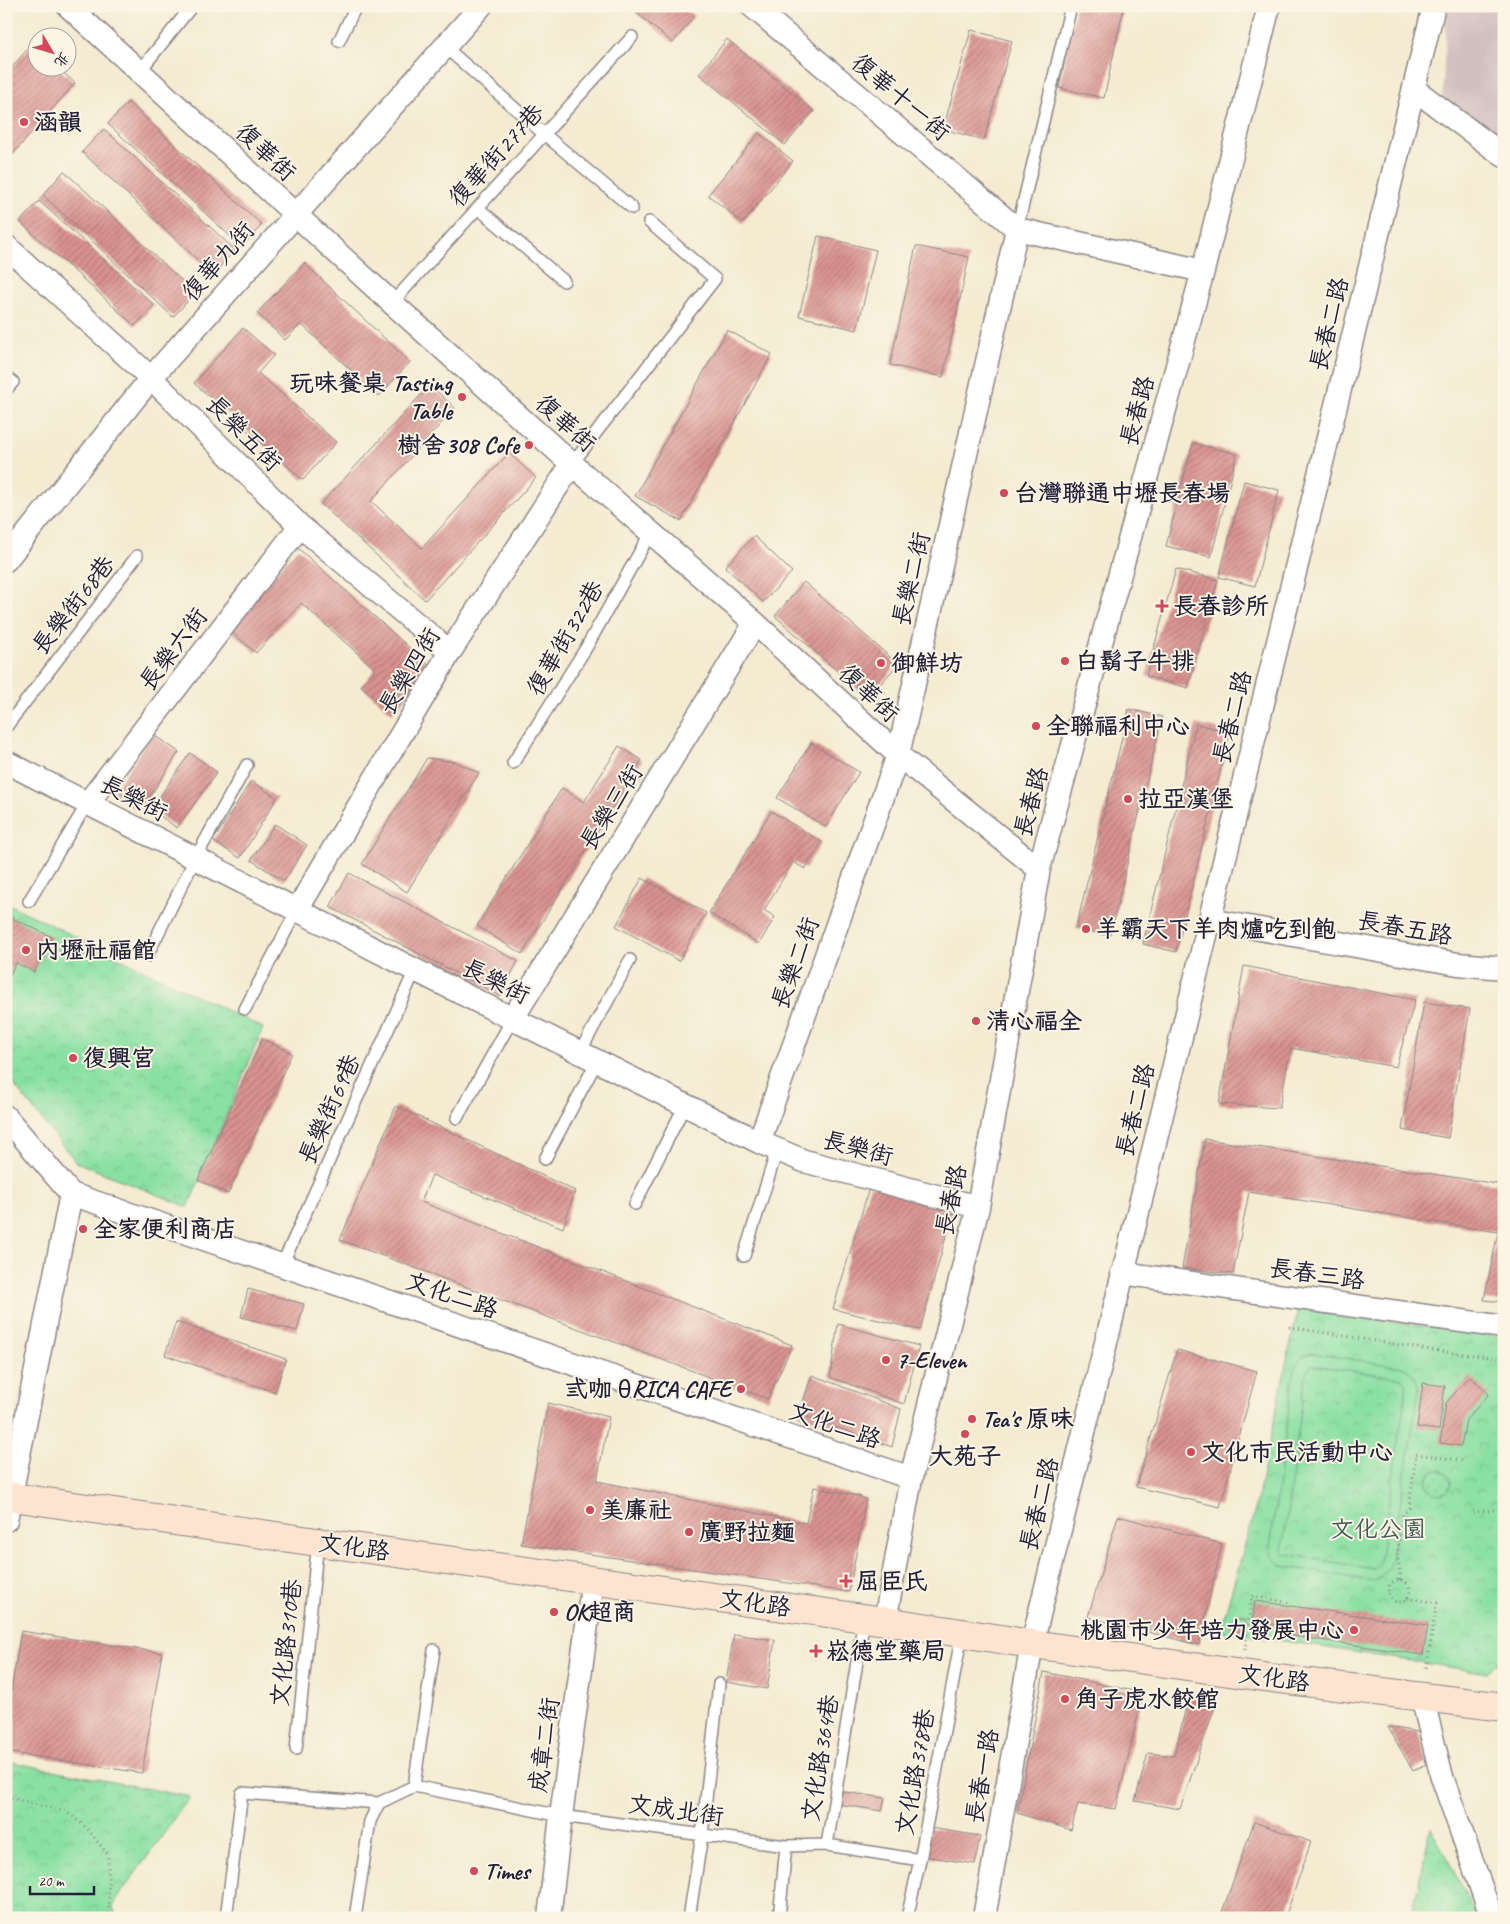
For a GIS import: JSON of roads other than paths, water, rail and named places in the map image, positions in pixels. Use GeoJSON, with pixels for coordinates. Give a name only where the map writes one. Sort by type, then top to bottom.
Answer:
{"type":"FeatureCollection","features":[{"type":"Feature","properties":{"kind":"street","name":"復華街"},"geometry":{"type":"LineString","coordinates":[[68,6],[392,303],[572,464],[755,623],[898,755],[1039,869]]}},
{"type":"Feature","properties":{"kind":"street","name":"復華九街"},"geometry":{"type":"LineString","coordinates":[[6,560],[151,378],[294,214],[481,6]]}},
{"type":"Feature","properties":{"kind":"street","name":"復華十一街"},"geometry":{"type":"LineString","coordinates":[[752,6],[1018,229]]}},
{"type":"Feature","properties":{"kind":"street","name":"長春路"},"geometry":{"type":"LineString","coordinates":[[875,1620],[978,1207],[1039,869],[1203,271],[1269,6]]}},
{"type":"Feature","properties":{"kind":"street","name":"長春二路"},"geometry":{"type":"LineString","coordinates":[[1032,1644],[1434,6]]}},
{"type":"Feature","properties":{"kind":"street"},"geometry":{"type":"LineString","coordinates":[[1414,89],[1504,156]]}},
{"type":"Feature","properties":{"kind":"street"},"geometry":{"type":"LineString","coordinates":[[1018,229],[1203,271]]}},
{"type":"Feature","properties":{"kind":"street","name":"長樂二街"},"geometry":{"type":"LineString","coordinates":[[768,1146],[898,755],[1018,229]]}},
{"type":"Feature","properties":{"kind":"street","name":"長樂五街"},"geometry":{"type":"LineString","coordinates":[[6,246],[151,378],[300,526],[450,652]]}},
{"type":"Feature","properties":{"kind":"street","name":"長樂四街"},"geometry":{"type":"LineString","coordinates":[[297,910],[450,652],[572,464]]}},
{"type":"Feature","properties":{"kind":"street","name":"長樂六街"},"geometry":{"type":"LineString","coordinates":[[87,804],[300,526]]}},
{"type":"Feature","properties":{"kind":"street","name":"長樂三街"},"geometry":{"type":"LineString","coordinates":[[512,1018],[755,623]]}},
{"type":"Feature","properties":{"kind":"street","name":"長樂街"},"geometry":{"type":"LineString","coordinates":[[6,762],[415,970],[768,1146],[804,1161],[978,1207]]}},
{"type":"Feature","properties":{"kind":"street","name":"長春五路"},"geometry":{"type":"LineString","coordinates":[[1209,920],[1458,964],[1504,968]]}},
{"type":"Feature","properties":{"kind":"street"},"geometry":{"type":"LineString","coordinates":[[6,1117],[71,1194],[8,1504]]}},
{"type":"Feature","properties":{"kind":"street","name":"文化二路"},"geometry":{"type":"LineString","coordinates":[[71,1194],[911,1478]]}},
{"type":"Feature","properties":{"kind":"street","name":"長春三路"},"geometry":{"type":"LineString","coordinates":[[1122,1273],[1504,1327]]}},
{"type":"Feature","properties":{"kind":"street","name":"文化路"},"geometry":{"type":"LineString","coordinates":[[8,1504],[318,1542],[1271,1678],[1504,1707]]}},
{"type":"Feature","properties":{"kind":"street","name":"成章二街"},"geometry":{"type":"LineString","coordinates":[[549,1918],[593,1580]]}},
{"type":"Feature","properties":{"kind":"street","name":"長春一路"},"geometry":{"type":"LineString","coordinates":[[984,1918],[1032,1644]]}},
{"type":"Feature","properties":{"kind":"street"},"geometry":{"type":"LineString","coordinates":[[1422,1697],[1442,1777],[1492,1918]]}},
{"type":"Feature","properties":{"kind":"lane"},"geometry":{"type":"LineString","coordinates":[[139,72],[192,6]]}},
{"type":"Feature","properties":{"kind":"lane"},"geometry":{"type":"LineString","coordinates":[[339,40],[356,6]]}},
{"type":"Feature","properties":{"kind":"lane"},"geometry":{"type":"LineString","coordinates":[[1018,229],[1071,6]]}},
{"type":"Feature","properties":{"kind":"lane","name":"復華街277巷"},"geometry":{"type":"LineString","coordinates":[[392,303],[632,36]]}},
{"type":"Feature","properties":{"kind":"lane"},"geometry":{"type":"LineString","coordinates":[[444,46],[632,208]]}},
{"type":"Feature","properties":{"kind":"lane"},"geometry":{"type":"LineString","coordinates":[[478,208],[564,281]]}},
{"type":"Feature","properties":{"kind":"lane"},"geometry":{"type":"LineString","coordinates":[[572,464],[715,279],[649,222]]}},
{"type":"Feature","properties":{"kind":"lane"},"geometry":{"type":"LineString","coordinates":[[6,377],[13,382],[6,390]]}},
{"type":"Feature","properties":{"kind":"lane","name":"復華街322巷"},"geometry":{"type":"LineString","coordinates":[[513,763],[586,648],[651,532]]}},
{"type":"Feature","properties":{"kind":"lane","name":"長樂街68巷"},"geometry":{"type":"LineString","coordinates":[[6,727],[137,556]]}},
{"type":"Feature","properties":{"kind":"lane"},"geometry":{"type":"LineString","coordinates":[[147,956],[195,858],[247,765]]}},
{"type":"Feature","properties":{"kind":"lane"},"geometry":{"type":"LineString","coordinates":[[29,901],[87,804]]}},
{"type":"Feature","properties":{"kind":"lane"},"geometry":{"type":"LineString","coordinates":[[245,1009],[297,910]]}},
{"type":"Feature","properties":{"kind":"lane"},"geometry":{"type":"LineString","coordinates":[[545,1159],[630,960]]}},
{"type":"Feature","properties":{"kind":"lane","name":"長樂街69巷"},"geometry":{"type":"LineString","coordinates":[[282,1265],[415,970]]}},
{"type":"Feature","properties":{"kind":"lane"},"geometry":{"type":"LineString","coordinates":[[457,1118],[512,1018]]}},
{"type":"Feature","properties":{"kind":"lane"},"geometry":{"type":"LineString","coordinates":[[635,1204],[685,1105]]}},
{"type":"Feature","properties":{"kind":"lane"},"geometry":{"type":"LineString","coordinates":[[744,1256],[768,1146]]}},
{"type":"Feature","properties":{"kind":"lane","name":"文化路310巷"},"geometry":{"type":"LineString","coordinates":[[296,1749],[318,1542]]}},
{"type":"Feature","properties":{"kind":"lane","name":"文化路364巷"},"geometry":{"type":"LineString","coordinates":[[827,1845],[875,1620]]}},
{"type":"Feature","properties":{"kind":"lane","name":"文化路378巷"},"geometry":{"type":"LineString","coordinates":[[907,1918],[920,1860],[962,1633]]}},
{"type":"Feature","properties":{"kind":"lane"},"geometry":{"type":"LineString","coordinates":[[226,1918],[242,1793],[379,1802],[414,1786],[434,1650]]}},
{"type":"Feature","properties":{"kind":"lane"},"geometry":{"type":"LineString","coordinates":[[689,1918],[702,1835],[719,1684]]}},
{"type":"Feature","properties":{"kind":"lane","name":"文成北街"},"geometry":{"type":"LineString","coordinates":[[414,1786],[561,1816],[786,1846],[827,1845],[920,1860]]}},
{"type":"Feature","properties":{"kind":"lane"},"geometry":{"type":"LineString","coordinates":[[355,1918],[370,1821],[379,1802]]}},
{"type":"Feature","properties":{"kind":"lane"},"geometry":{"type":"LineString","coordinates":[[779,1918],[786,1846]]}},
{"type":"Feature","properties":{"kind":"place","name":"涵韻"},"geometry":{"type":"Point","coordinates":[24,122]}},
{"type":"Feature","properties":{"kind":"place","name":"玩味餐桌 Tasting Table"},"geometry":{"type":"Point","coordinates":[462,397]}},
{"type":"Feature","properties":{"kind":"place","name":"樹舍308 Cofe"},"geometry":{"type":"Point","coordinates":[529,445]}},
{"type":"Feature","properties":{"kind":"place","name":"台灣聯通中壢長春場"},"geometry":{"type":"Point","coordinates":[1004,493]}},
{"type":"Feature","properties":{"kind":"place","name":"長春診所"},"geometry":{"type":"Point","coordinates":[1162,606]}},
{"type":"Feature","properties":{"kind":"place","name":"白鬍子牛排"},"geometry":{"type":"Point","coordinates":[1065,661]}},
{"type":"Feature","properties":{"kind":"place","name":"御鮮坊"},"geometry":{"type":"Point","coordinates":[881,663]}},
{"type":"Feature","properties":{"kind":"place","name":"全聯福利中心"},"geometry":{"type":"Point","coordinates":[1036,726]}},
{"type":"Feature","properties":{"kind":"place","name":"拉亞漢堡"},"geometry":{"type":"Point","coordinates":[1128,799]}},
{"type":"Feature","properties":{"kind":"place","name":"羊霸天下羊肉爐吃到飽"},"geometry":{"type":"Point","coordinates":[1086,929]}},
{"type":"Feature","properties":{"kind":"place","name":"內壢社福館"},"geometry":{"type":"Point","coordinates":[26,950]}},
{"type":"Feature","properties":{"kind":"place","name":"清心福全"},"geometry":{"type":"Point","coordinates":[976,1021]}},
{"type":"Feature","properties":{"kind":"place","name":"復興宮"},"geometry":{"type":"Point","coordinates":[73,1058]}},
{"type":"Feature","properties":{"kind":"place","name":"全家便利商店"},"geometry":{"type":"Point","coordinates":[83,1229]}},
{"type":"Feature","properties":{"kind":"place","name":"7-Eleven"},"geometry":{"type":"Point","coordinates":[886,1360]}},
{"type":"Feature","properties":{"kind":"place","name":"弎咖 θRICA CAFE"},"geometry":{"type":"Point","coordinates":[741,1389]}},
{"type":"Feature","properties":{"kind":"place","name":"Tea's 原味"},"geometry":{"type":"Point","coordinates":[972,1419]}},
{"type":"Feature","properties":{"kind":"place","name":"大苑子"},"geometry":{"type":"Point","coordinates":[965,1434]}},
{"type":"Feature","properties":{"kind":"place","name":"文化市民活動中心"},"geometry":{"type":"Point","coordinates":[1191,1452]}},
{"type":"Feature","properties":{"kind":"place","name":"美廉社"},"geometry":{"type":"Point","coordinates":[590,1510]}},
{"type":"Feature","properties":{"kind":"place","name":"廣野拉麵"},"geometry":{"type":"Point","coordinates":[689,1532]}},
{"type":"Feature","properties":{"kind":"place","name":"屈臣氏"},"geometry":{"type":"Point","coordinates":[846,1581]}},
{"type":"Feature","properties":{"kind":"place","name":"OK超商"},"geometry":{"type":"Point","coordinates":[554,1612]}},
{"type":"Feature","properties":{"kind":"place","name":"桃園市少年培力發展中心"},"geometry":{"type":"Point","coordinates":[1354,1630]}},
{"type":"Feature","properties":{"kind":"place","name":"崧德堂藥局"},"geometry":{"type":"Point","coordinates":[816,1651]}},
{"type":"Feature","properties":{"kind":"place","name":"角子虎水餃館"},"geometry":{"type":"Point","coordinates":[1065,1699]}},
{"type":"Feature","properties":{"kind":"place","name":"Times"},"geometry":{"type":"Point","coordinates":[474,1871]}},
{"type":"Feature","properties":{"kind":"park label","name":"文化公園"},"geometry":{"type":"Point","coordinates":[1378,1529]}}]}
